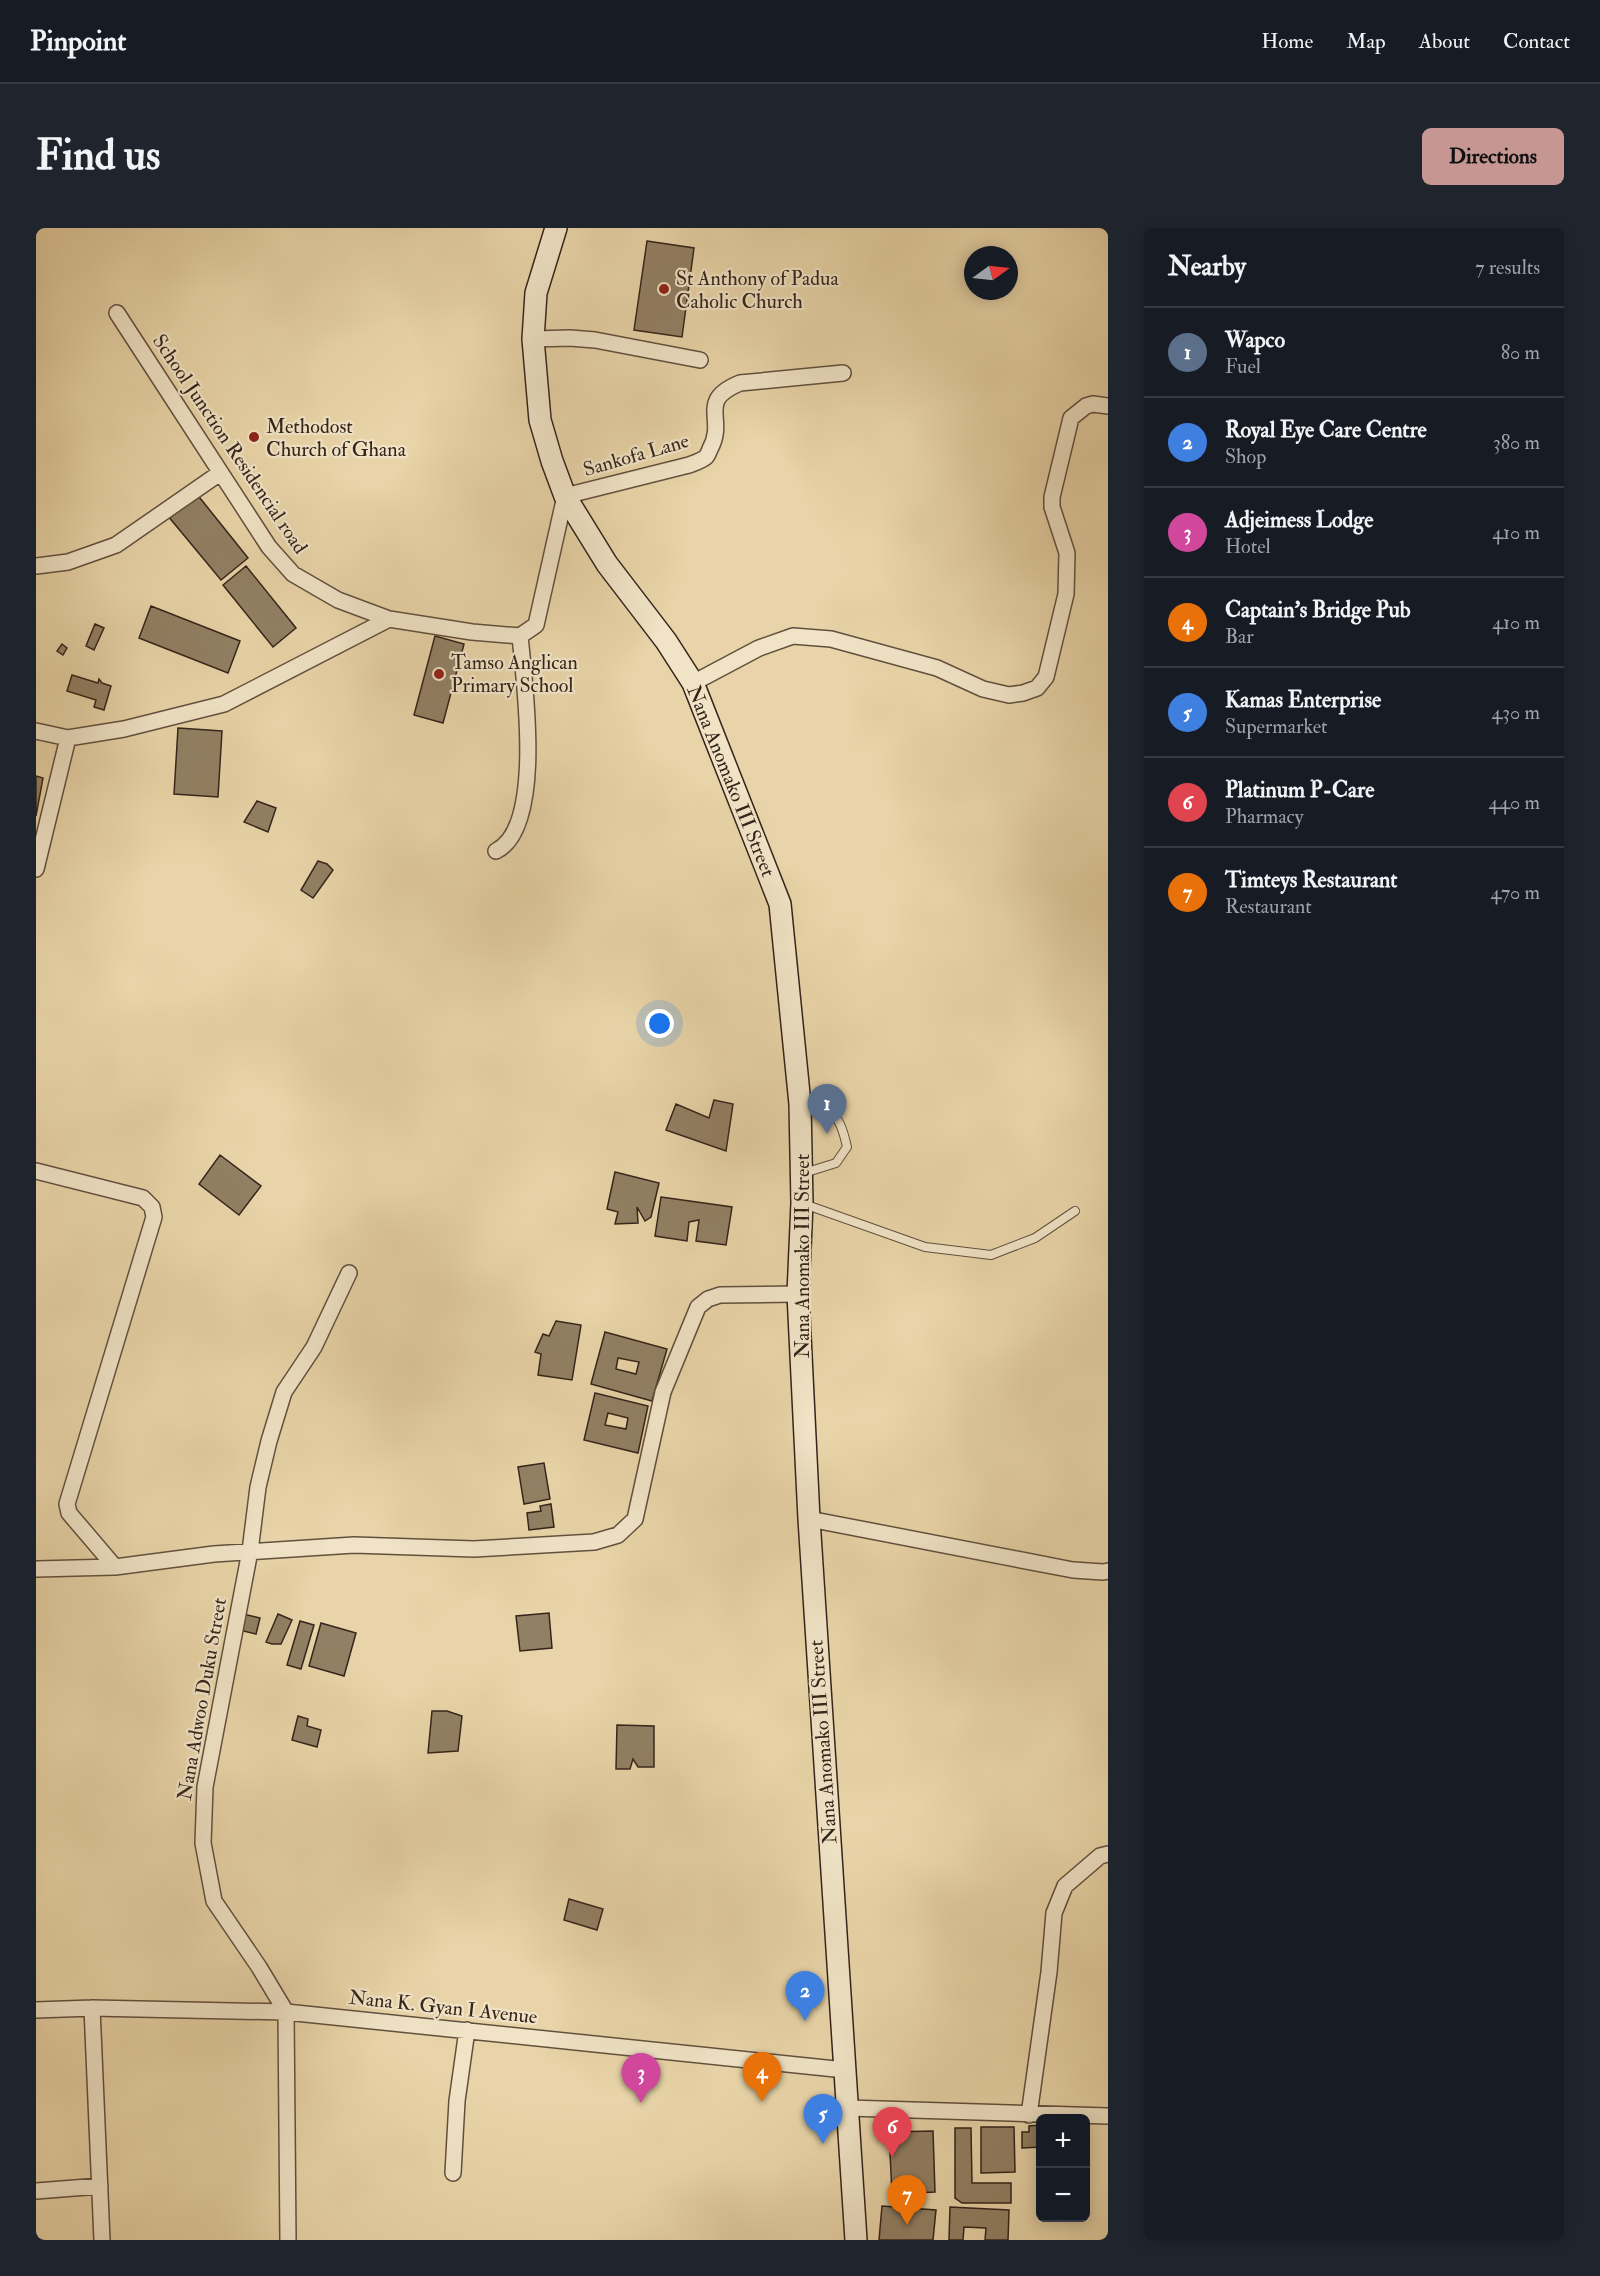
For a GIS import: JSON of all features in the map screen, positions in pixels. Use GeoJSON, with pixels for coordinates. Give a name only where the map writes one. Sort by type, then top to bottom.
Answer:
{"type":"FeatureCollection","features":[{"type":"Feature","properties":{"kind":"street","name":"Nana Anomako III Street"},"geometry":{"type":"LineString","coordinates":[[555,228],[536,293],[533,339],[540,420],[552,461],[565,496],[607,564],[666,641],[693,683],[780,904],[800,1104],[802,1203],[798,1294],[809,1519],[856,2240]]}},
{"type":"Feature","properties":{"kind":"street","name":"School Junction Residencial road"},"geometry":{"type":"LineString","coordinates":[[117,313],[269,547],[294,574],[338,600],[389,619],[472,632],[520,636]]}},
{"type":"Feature","properties":{"kind":"street"},"geometry":{"type":"LineString","coordinates":[[533,339],[595,340],[700,360]]}},
{"type":"Feature","properties":{"kind":"street","name":"Sankofa Lane"},"geometry":{"type":"LineString","coordinates":[[565,496],[688,465],[706,457],[716,439],[713,411],[724,389],[740,383],[843,373]]}},
{"type":"Feature","properties":{"kind":"street"},"geometry":{"type":"LineString","coordinates":[[693,683],[759,648],[793,636],[831,639],[937,668],[983,688],[1009,695],[1037,688],[1046,677],[1066,594],[1066,553],[1052,507],[1064,440],[1071,418],[1078,411],[1093,404],[1108,405]]}},
{"type":"Feature","properties":{"kind":"street"},"geometry":{"type":"LineString","coordinates":[[36,566],[68,562],[116,545],[220,473]]}},
{"type":"Feature","properties":{"kind":"street"},"geometry":{"type":"LineString","coordinates":[[496,851],[509,841],[526,789],[529,733],[520,636],[536,625],[565,496]]}},
{"type":"Feature","properties":{"kind":"street"},"geometry":{"type":"LineString","coordinates":[[36,731],[68,738],[124,729],[224,704],[389,619]]}},
{"type":"Feature","properties":{"kind":"street"},"geometry":{"type":"LineString","coordinates":[[36,869],[68,738]]}},
{"type":"Feature","properties":{"kind":"street"},"geometry":{"type":"LineString","coordinates":[[36,1171],[143,1198],[153,1207],[154,1218],[67,1504],[69,1513],[115,1567]]}},
{"type":"Feature","properties":{"kind":"street","name":"Nana Adwoo Duku Street"},"geometry":{"type":"LineString","coordinates":[[286,2012],[260,1967],[214,1901],[203,1844],[205,1787],[250,1551],[258,1487],[284,1392],[314,1347],[349,1273]]}},
{"type":"Feature","properties":{"kind":"street"},"geometry":{"type":"LineString","coordinates":[[36,1569],[115,1567],[214,1554],[354,1545],[474,1549],[594,1542],[618,1535],[635,1519],[663,1392],[698,1307],[708,1299],[720,1295],[798,1294]]}},
{"type":"Feature","properties":{"kind":"street"},"geometry":{"type":"LineString","coordinates":[[809,1519],[1073,1570],[1108,1571]]}},
{"type":"Feature","properties":{"kind":"street"},"geometry":{"type":"LineString","coordinates":[[1029,2115],[1049,1972],[1054,1913],[1065,1886],[1100,1856],[1108,1854]]}},
{"type":"Feature","properties":{"kind":"street"},"geometry":{"type":"LineString","coordinates":[[92,2008],[102,2240]]}},
{"type":"Feature","properties":{"kind":"street","name":"Nana K. Gyan I Avenue"},"geometry":{"type":"LineString","coordinates":[[36,2010],[92,2008],[286,2012],[845,2070]]}},
{"type":"Feature","properties":{"kind":"street"},"geometry":{"type":"LineString","coordinates":[[286,2012],[288,2240]]}},
{"type":"Feature","properties":{"kind":"street"},"geometry":{"type":"LineString","coordinates":[[453,2173],[458,2101],[467,2030]]}},
{"type":"Feature","properties":{"kind":"street"},"geometry":{"type":"LineString","coordinates":[[848,2108],[1108,2116]]}},
{"type":"Feature","properties":{"kind":"street"},"geometry":{"type":"LineString","coordinates":[[36,2191],[100,2186]]}},
{"type":"Feature","properties":{"kind":"lane"},"geometry":{"type":"LineString","coordinates":[[800,1104],[834,1114],[842,1124],[847,1147],[836,1164],[802,1174]]}},
{"type":"Feature","properties":{"kind":"lane"},"geometry":{"type":"LineString","coordinates":[[802,1203],[925,1247],[991,1255],[1035,1238],[1074,1211]]}},
{"type":"Feature","properties":{"kind":"building","name":"St Anthony of Padua Caholic Church"},"geometry":{"type":"Polygon","coordinates":[[[647,241],[694,248],[682,337],[634,330],[647,241]]]}},
{"type":"Feature","properties":{"kind":"building"},"geometry":{"type":"Polygon","coordinates":[[[196,493],[248,558],[221,580],[168,516],[196,493]]]}},
{"type":"Feature","properties":{"kind":"building"},"geometry":{"type":"Polygon","coordinates":[[[246,566],[296,628],[273,647],[223,585],[246,566]]]}},
{"type":"Feature","properties":{"kind":"building"},"geometry":{"type":"Polygon","coordinates":[[[151,606],[240,641],[228,673],[139,638],[151,606]]]}},
{"type":"Feature","properties":{"kind":"building"},"geometry":{"type":"Polygon","coordinates":[[[95,624],[104,628],[94,650],[86,646],[95,624]]]}},
{"type":"Feature","properties":{"kind":"building"},"geometry":{"type":"Polygon","coordinates":[[[435,636],[464,644],[443,723],[414,715],[435,636]]]}},
{"type":"Feature","properties":{"kind":"building"},"geometry":{"type":"Polygon","coordinates":[[[62,644],[67,648],[63,655],[57,651],[62,644]]]}},
{"type":"Feature","properties":{"kind":"building"},"geometry":{"type":"Polygon","coordinates":[[[72,675],[98,683],[99,679],[102,683],[111,686],[104,710],[94,707],[96,700],[67,691],[72,675]]]}},
{"type":"Feature","properties":{"kind":"building"},"geometry":{"type":"Polygon","coordinates":[[[178,728],[222,731],[218,797],[174,794],[178,728]]]}},
{"type":"Feature","properties":{"kind":"building"},"geometry":{"type":"Polygon","coordinates":[[[36,776],[43,778],[36,816],[36,776]]]}},
{"type":"Feature","properties":{"kind":"building"},"geometry":{"type":"Polygon","coordinates":[[[257,801],[276,808],[268,832],[244,822],[257,801]]]}},
{"type":"Feature","properties":{"kind":"building"},"geometry":{"type":"Polygon","coordinates":[[[318,861],[327,864],[333,870],[313,898],[301,890],[318,861]]]}},
{"type":"Feature","properties":{"kind":"building"},"geometry":{"type":"Polygon","coordinates":[[[714,1100],[733,1104],[726,1151],[666,1130],[676,1104],[709,1118],[714,1100]]]}},
{"type":"Feature","properties":{"kind":"building"},"geometry":{"type":"Polygon","coordinates":[[[220,1155],[261,1186],[239,1215],[199,1184],[220,1155]]]}},
{"type":"Feature","properties":{"kind":"building"},"geometry":{"type":"Polygon","coordinates":[[[615,1172],[659,1183],[651,1217],[645,1221],[637,1207],[638,1223],[615,1224],[618,1212],[607,1209],[615,1172]]]}},
{"type":"Feature","properties":{"kind":"building"},"geometry":{"type":"Polygon","coordinates":[[[661,1197],[732,1207],[726,1245],[696,1241],[699,1220],[689,1222],[687,1241],[655,1236],[661,1197]]]}},
{"type":"Feature","properties":{"kind":"building"},"geometry":{"type":"Polygon","coordinates":[[[556,1321],[581,1325],[572,1380],[538,1375],[541,1354],[535,1352],[543,1334],[549,1336],[556,1321]]]}},
{"type":"Feature","properties":{"kind":"building"},"geometry":{"type":"Polygon","coordinates":[[[605,1332],[667,1349],[652,1401],[591,1384],[605,1332]],[[618,1358],[616,1369],[636,1374],[639,1362],[618,1358]]]}},
{"type":"Feature","properties":{"kind":"building"},"geometry":{"type":"Polygon","coordinates":[[[595,1393],[648,1406],[638,1453],[584,1440],[595,1393]],[[608,1413],[605,1425],[626,1429],[628,1418],[608,1413]]]}},
{"type":"Feature","properties":{"kind":"building"},"geometry":{"type":"Polygon","coordinates":[[[544,1463],[550,1499],[524,1504],[518,1467],[544,1463]]]}},
{"type":"Feature","properties":{"kind":"building"},"geometry":{"type":"Polygon","coordinates":[[[551,1504],[554,1527],[529,1530],[527,1513],[541,1511],[540,1506],[551,1504]]]}},
{"type":"Feature","properties":{"kind":"building"},"geometry":{"type":"Polygon","coordinates":[[[549,1613],[552,1648],[520,1651],[516,1616],[549,1613]]]}},
{"type":"Feature","properties":{"kind":"building"},"geometry":{"type":"Polygon","coordinates":[[[243,1614],[260,1618],[256,1634],[239,1630],[243,1614]]]}},
{"type":"Feature","properties":{"kind":"building"},"geometry":{"type":"Polygon","coordinates":[[[278,1614],[292,1620],[281,1644],[272,1644],[266,1642],[278,1614]]]}},
{"type":"Feature","properties":{"kind":"building"},"geometry":{"type":"Polygon","coordinates":[[[300,1621],[314,1625],[301,1669],[287,1665],[300,1621]]]}},
{"type":"Feature","properties":{"kind":"building"},"geometry":{"type":"Polygon","coordinates":[[[321,1623],[356,1633],[344,1676],[309,1666],[321,1623]]]}},
{"type":"Feature","properties":{"kind":"building"},"geometry":{"type":"Polygon","coordinates":[[[432,1711],[447,1711],[462,1716],[458,1751],[428,1753],[432,1711]]]}},
{"type":"Feature","properties":{"kind":"building"},"geometry":{"type":"Polygon","coordinates":[[[298,1716],[308,1719],[307,1726],[321,1730],[317,1747],[292,1740],[298,1716]]]}},
{"type":"Feature","properties":{"kind":"building"},"geometry":{"type":"Polygon","coordinates":[[[617,1725],[654,1726],[654,1767],[638,1767],[633,1759],[630,1769],[616,1769],[617,1725]]]}},
{"type":"Feature","properties":{"kind":"building"},"geometry":{"type":"Polygon","coordinates":[[[569,1899],[603,1909],[597,1930],[564,1920],[569,1899]]]}},
{"type":"Feature","properties":{"kind":"building"},"geometry":{"type":"Polygon","coordinates":[[[1036,2125],[1036,2147],[1022,2148],[1022,2132],[1029,2132],[1029,2126],[1036,2125]]]}},
{"type":"Feature","properties":{"kind":"building"},"geometry":{"type":"Polygon","coordinates":[[[981,2127],[1014,2127],[1015,2172],[981,2173],[981,2127]]]}},
{"type":"Feature","properties":{"kind":"building"},"geometry":{"type":"Polygon","coordinates":[[[955,2128],[971,2128],[972,2183],[1011,2183],[1011,2203],[962,2203],[955,2198],[955,2128]]]}},
{"type":"Feature","properties":{"kind":"building"},"geometry":{"type":"Polygon","coordinates":[[[933,2131],[935,2192],[892,2194],[889,2132],[933,2131]]]}},
{"type":"Feature","properties":{"kind":"building"},"geometry":{"type":"Polygon","coordinates":[[[882,2206],[936,2210],[933,2240],[879,2240],[882,2206]]]}},
{"type":"Feature","properties":{"kind":"building"},"geometry":{"type":"Polygon","coordinates":[[[950,2207],[1009,2210],[1008,2240],[985,2240],[986,2228],[964,2227],[963,2240],[949,2240],[950,2207]]]}},
{"type":"Feature","properties":{"kind":"place","name":"St Anthony of Padua Caholic Church"},"geometry":{"type":"Point","coordinates":[664,289]}},
{"type":"Feature","properties":{"kind":"place","name":"Methodost Church of Ghana"},"geometry":{"type":"Point","coordinates":[254,437]}},
{"type":"Feature","properties":{"kind":"place","name":"Tamso Anglican Primary School"},"geometry":{"type":"Point","coordinates":[439,674]}},
{"type":"Feature","properties":{"kind":"place","name":"Wapco"},"geometry":{"type":"Point","coordinates":[827,1134]}},
{"type":"Feature","properties":{"kind":"place","name":"Royal Eye Care Centre"},"geometry":{"type":"Point","coordinates":[805,2021]}},
{"type":"Feature","properties":{"kind":"place","name":"Captain's Bridge Pub"},"geometry":{"type":"Point","coordinates":[762,2102]}},
{"type":"Feature","properties":{"kind":"place","name":"Adjeimess Lodge"},"geometry":{"type":"Point","coordinates":[641,2103]}},
{"type":"Feature","properties":{"kind":"place","name":"Kamas Enterprise"},"geometry":{"type":"Point","coordinates":[823,2144]}},
{"type":"Feature","properties":{"kind":"place","name":"Platinum P-Care"},"geometry":{"type":"Point","coordinates":[892,2157]}},
{"type":"Feature","properties":{"kind":"place","name":"Timteys Restaurant"},"geometry":{"type":"Point","coordinates":[907,2225]}}]}
